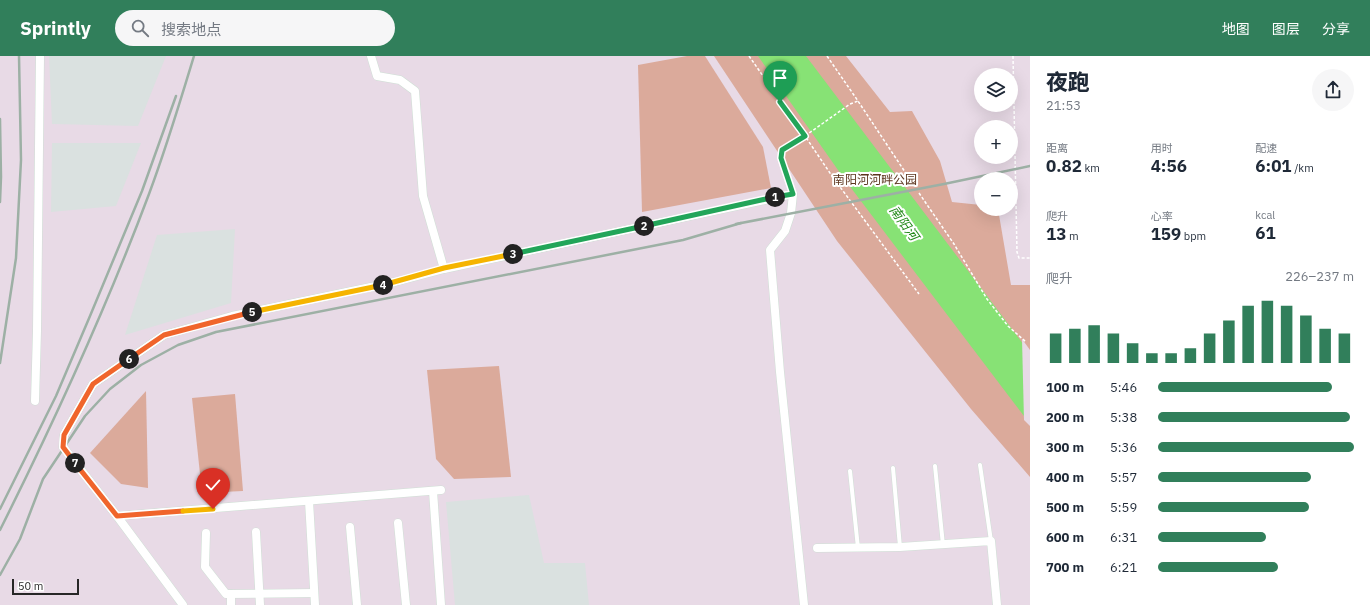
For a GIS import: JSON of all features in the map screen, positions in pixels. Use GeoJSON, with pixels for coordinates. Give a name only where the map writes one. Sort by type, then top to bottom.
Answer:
{"type":"FeatureCollection","features":[{"type":"Feature","properties":{"kind":"street"},"geometry":{"type":"LineString","coordinates":[[34,401],[37,331],[40,56]]}},
{"type":"Feature","properties":{"kind":"street"},"geometry":{"type":"LineString","coordinates":[[371,56],[376,76],[400,80],[415,91],[423,196],[444,268]]}},
{"type":"Feature","properties":{"kind":"street"},"geometry":{"type":"LineString","coordinates":[[183,605],[117,516],[63,447],[64,435],[93,384],[164,335],[232,316],[395,282],[444,268],[793,194],[791,213],[786,231],[770,250],[780,372],[804,605]]}},
{"type":"Feature","properties":{"kind":"street"},"geometry":{"type":"LineString","coordinates":[[117,516],[437,490],[441,605]]}},
{"type":"Feature","properties":{"kind":"street"},"geometry":{"type":"LineString","coordinates":[[309,501],[315,605]]}},
{"type":"Feature","properties":{"kind":"street"},"geometry":{"type":"LineString","coordinates":[[398,523],[406,605]]}},
{"type":"Feature","properties":{"kind":"street"},"geometry":{"type":"LineString","coordinates":[[350,527],[357,605]]}},
{"type":"Feature","properties":{"kind":"street"},"geometry":{"type":"LineString","coordinates":[[256,532],[260,605]]}},
{"type":"Feature","properties":{"kind":"street"},"geometry":{"type":"LineString","coordinates":[[206,533],[205,567],[226,594],[314,593]]}},
{"type":"Feature","properties":{"kind":"street"},"geometry":{"type":"LineString","coordinates":[[817,548],[900,547],[991,541],[997,605]]}},
{"type":"Feature","properties":{"kind":"street"},"geometry":{"type":"LineString","coordinates":[[231,605],[232,594]]}},
{"type":"Feature","properties":{"kind":"lane"},"geometry":{"type":"LineString","coordinates":[[980,465],[991,541]]}},
{"type":"Feature","properties":{"kind":"lane"},"geometry":{"type":"LineString","coordinates":[[936,466],[943,545]]}},
{"type":"Feature","properties":{"kind":"lane"},"geometry":{"type":"LineString","coordinates":[[893,468],[900,547]]}},
{"type":"Feature","properties":{"kind":"lane"},"geometry":{"type":"LineString","coordinates":[[850,471],[858,548]]}},
{"type":"Feature","properties":{"kind":"path"},"geometry":{"type":"LineString","coordinates":[[749,56],[832,176],[919,294]]}},
{"type":"Feature","properties":{"kind":"path"},"geometry":{"type":"LineString","coordinates":[[827,56],[913,184]]}},
{"type":"Feature","properties":{"kind":"path"},"geometry":{"type":"LineString","coordinates":[[1013,56],[1018,252],[1019,258],[1030,258]]}},
{"type":"Feature","properties":{"kind":"path"},"geometry":{"type":"LineString","coordinates":[[793,194],[781,158],[782,150],[805,136],[850,104],[858,101]]}},
{"type":"Feature","properties":{"kind":"path"},"geometry":{"type":"LineString","coordinates":[[919,192],[954,244],[987,299],[1008,326],[1026,342]]}},
{"type":"Feature","properties":{"kind":"shaded area"},"geometry":{"type":"Polygon","coordinates":[[[49,56],[166,56],[138,126],[52,124],[49,56]]]}},
{"type":"Feature","properties":{"kind":"shaded area"},"geometry":{"type":"Polygon","coordinates":[[[52,143],[141,143],[116,206],[51,212],[52,143]]]}},
{"type":"Feature","properties":{"kind":"shaded area"},"geometry":{"type":"Polygon","coordinates":[[[235,229],[231,303],[125,335],[157,235],[235,229]]]}},
{"type":"Feature","properties":{"kind":"shaded area"},"geometry":{"type":"Polygon","coordinates":[[[529,495],[544,563],[585,563],[589,605],[455,605],[446,502],[529,495]]]}},
{"type":"Feature","properties":{"kind":"green space"},"geometry":{"type":"Polygon","coordinates":[[[687,56],[705,56],[763,147],[771,188],[642,212],[638,65],[687,56]]]}},
{"type":"Feature","properties":{"kind":"green space","name":"南阳河河畔公园"},"geometry":{"type":"Polygon","coordinates":[[[714,56],[846,56],[890,112],[912,111],[940,161],[952,202],[974,204],[974,216],[999,216],[1011,285],[1030,285],[1030,477],[971,409],[837,241],[714,56]]]}},
{"type":"Feature","properties":{"kind":"green space"},"geometry":{"type":"Polygon","coordinates":[[[499,366],[511,477],[454,479],[436,459],[427,370],[499,366]]]}},
{"type":"Feature","properties":{"kind":"green space"},"geometry":{"type":"Polygon","coordinates":[[[146,391],[148,488],[121,484],[90,453],[146,391]]]}},
{"type":"Feature","properties":{"kind":"green space"},"geometry":{"type":"Polygon","coordinates":[[[235,394],[243,491],[202,493],[192,398],[235,394]]]}},
{"type":"Feature","properties":{"kind":"water","name":"南阳河"},"geometry":{"type":"Polygon","coordinates":[[[758,56],[806,56],[1030,353],[1030,424],[845,180],[758,56]]]}},
{"type":"Feature","properties":{"kind":"pier"},"geometry":{"type":"Polygon","coordinates":[[[1022,339],[1030,350],[1030,426],[1024,420],[1022,339]]]}},
{"type":"Feature","properties":{"kind":"railway"},"geometry":{"type":"LineString","coordinates":[[0,363],[16,258],[21,160],[19,56]]}},
{"type":"Feature","properties":{"kind":"railway"},"geometry":{"type":"LineString","coordinates":[[0,530],[60,406],[133,237],[173,125],[194,56]]}},
{"type":"Feature","properties":{"kind":"railway"},"geometry":{"type":"LineString","coordinates":[[0,509],[56,396],[142,191],[176,96]]}},
{"type":"Feature","properties":{"kind":"railway"},"geometry":{"type":"LineString","coordinates":[[0,119],[0,202]]}},
{"type":"Feature","properties":{"kind":"railway"},"geometry":{"type":"LineString","coordinates":[[736,224],[1030,166]]}},
{"type":"Feature","properties":{"kind":"railway"},"geometry":{"type":"LineString","coordinates":[[0,575],[20,539],[43,479],[85,416],[110,389],[141,365],[178,345],[216,332],[683,240],[741,223]]}},
{"type":"Feature","properties":{"kind":"route"},"geometry":{"type":"LineString","coordinates":[[213,509],[117,516],[63,447],[64,435],[93,384],[164,335],[232,316],[395,282],[444,268],[793,194],[781,158],[782,150],[805,136],[780,102]]}}]}
